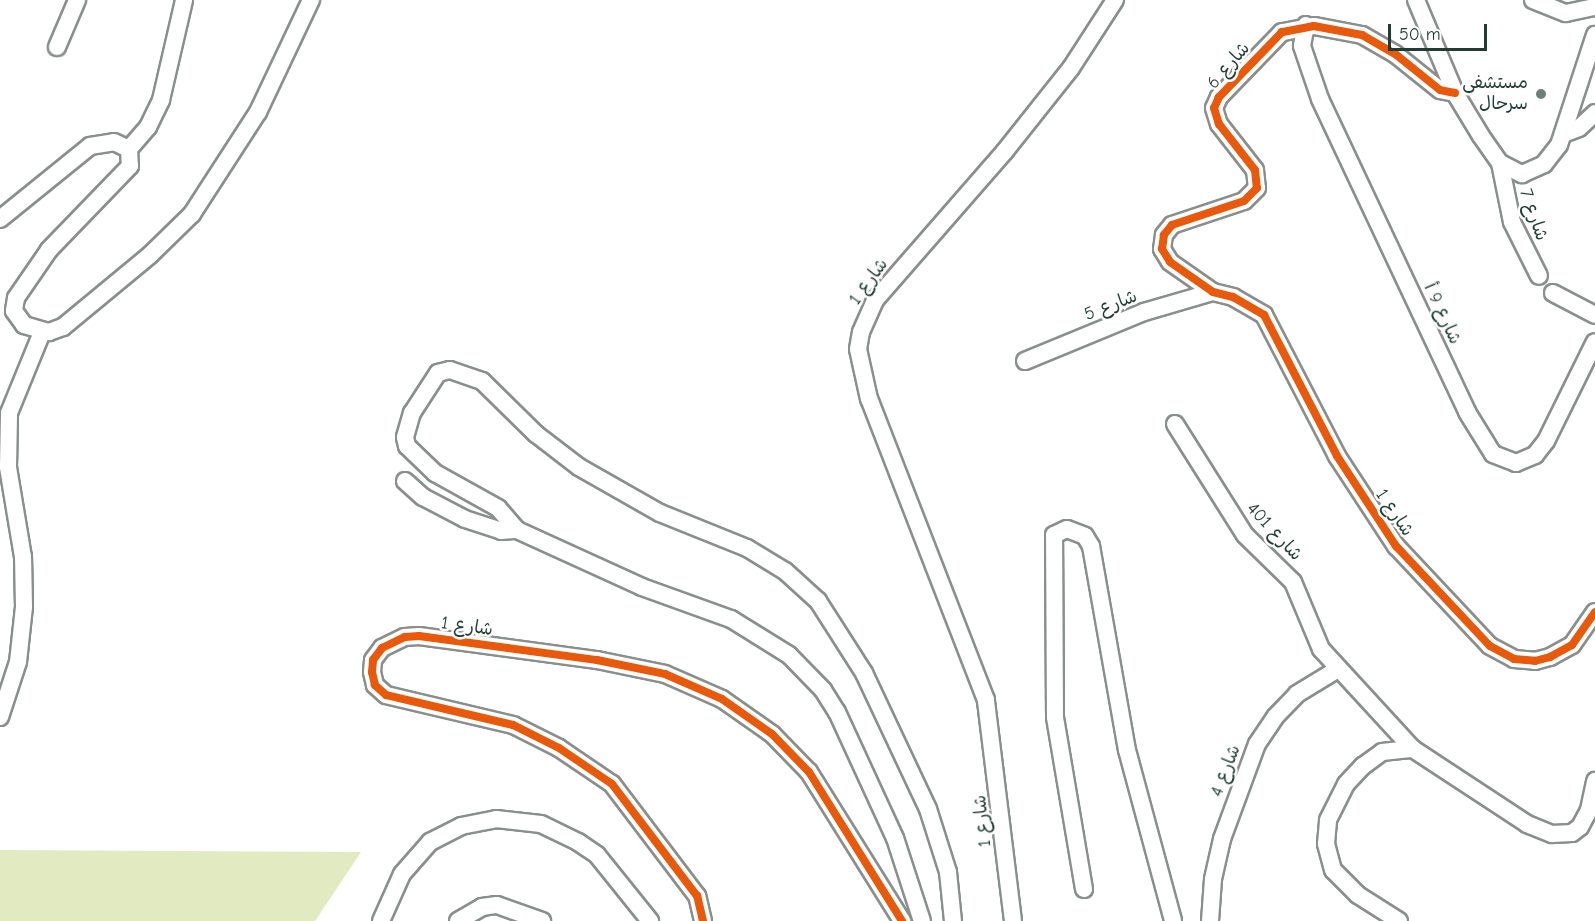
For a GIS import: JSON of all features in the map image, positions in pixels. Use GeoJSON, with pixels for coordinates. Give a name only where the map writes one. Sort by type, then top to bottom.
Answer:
{"type":"FeatureCollection","features":[{"type":"Feature","properties":{"kind":"street"},"geometry":{"type":"LineString","coordinates":[[57,47],[77,0]]}},
{"type":"Feature","properties":{"kind":"street"},"geometry":{"type":"LineString","coordinates":[[184,0],[161,100],[148,127],[129,149],[130,166],[49,250],[16,298],[14,310],[18,319],[42,332],[63,327],[150,255],[192,214],[258,112],[311,0]]}},
{"type":"Feature","properties":{"kind":"street","name":"شارع 1"},"geometry":{"type":"LineString","coordinates":[[1013,921],[986,700],[869,399],[858,349],[861,332],[876,299],[1005,151],[1071,68],[1115,0]]}},
{"type":"Feature","properties":{"kind":"street"},"geometry":{"type":"LineString","coordinates":[[1416,0],[1455,93],[1500,163],[1522,174],[1534,170],[1553,156],[1563,134],[1595,35]]}},
{"type":"Feature","properties":{"kind":"street"},"geometry":{"type":"LineString","coordinates":[[1533,0],[1566,13],[1595,8]]}},
{"type":"Feature","properties":{"kind":"street","name":"شارع 6"},"geometry":{"type":"LineString","coordinates":[[1213,292],[1165,257],[1164,234],[1180,221],[1244,201],[1257,188],[1255,170],[1219,124],[1214,108],[1219,97],[1282,32],[1306,25],[1344,29],[1376,41],[1440,90],[1455,93]]}},
{"type":"Feature","properties":{"kind":"street","name":"شارع 9 أ"},"geometry":{"type":"LineString","coordinates":[[1306,25],[1302,46],[1320,99],[1467,412],[1493,454],[1516,463],[1535,455],[1546,441],[1595,342]]}},
{"type":"Feature","properties":{"kind":"street"},"geometry":{"type":"LineString","coordinates":[[1563,134],[1579,128],[1595,113]]}},
{"type":"Feature","properties":{"kind":"street"},"geometry":{"type":"LineString","coordinates":[[0,219],[90,146],[114,142],[129,149]]}},
{"type":"Feature","properties":{"kind":"street","name":"شارع 7"},"geometry":{"type":"LineString","coordinates":[[1500,163],[1512,222],[1539,276]]}},
{"type":"Feature","properties":{"kind":"street","name":"شارع 1"},"geometry":{"type":"LineString","coordinates":[[1213,292],[1233,297],[1264,315],[1337,456],[1396,546],[1490,646],[1514,659],[1535,661],[1550,657],[1572,645],[1595,612]]}},
{"type":"Feature","properties":{"kind":"street","name":"شارع 5"},"geometry":{"type":"LineString","coordinates":[[1025,361],[1144,312],[1213,292]]}},
{"type":"Feature","properties":{"kind":"street"},"geometry":{"type":"LineString","coordinates":[[1553,293],[1595,315]]}},
{"type":"Feature","properties":{"kind":"street"},"geometry":{"type":"LineString","coordinates":[[0,717],[18,662],[24,607],[22,545],[8,467],[9,413],[42,332]]}},
{"type":"Feature","properties":{"kind":"street"},"geometry":{"type":"LineString","coordinates":[[922,921],[895,838],[849,739],[823,690],[775,643],[731,620],[642,587],[517,530],[498,508],[435,473],[407,446],[405,436],[412,412],[438,373],[450,370],[482,381],[543,441],[579,467],[660,513],[747,548],[785,571],[818,601],[864,674],[928,809],[948,872],[954,921]]}},
{"type":"Feature","properties":{"kind":"street","name":"شارع 401"},"geometry":{"type":"LineString","coordinates":[[1175,424],[1245,535],[1293,582],[1309,628],[1338,669],[1413,749],[1527,825],[1552,834],[1572,833],[1589,810],[1595,781]]}},
{"type":"Feature","properties":{"kind":"street"},"geometry":{"type":"LineString","coordinates":[[405,481],[423,497],[465,519],[501,531],[517,530]]}},
{"type":"Feature","properties":{"kind":"street"},"geometry":{"type":"LineString","coordinates":[[1084,889],[1055,717],[1054,535],[1067,529],[1084,536],[1092,546],[1127,750],[1173,921]]}},
{"type":"Feature","properties":{"kind":"street","name":"شارع 1"},"geometry":{"type":"LineString","coordinates":[[703,921],[697,896],[612,784],[559,748],[513,725],[386,695],[375,685],[372,672],[373,660],[382,648],[405,637],[419,636],[597,660],[665,674],[722,699],[772,734],[809,772],[902,921]]}},
{"type":"Feature","properties":{"kind":"street","name":"شارع 4"},"geometry":{"type":"LineString","coordinates":[[1210,921],[1213,879],[1222,839],[1257,744],[1275,717],[1297,694],[1338,669]]}},
{"type":"Feature","properties":{"kind":"street"},"geometry":{"type":"LineString","coordinates":[[1399,921],[1358,895],[1333,870],[1326,844],[1328,820],[1346,784],[1363,766],[1382,752],[1413,749]]}},
{"type":"Feature","properties":{"kind":"street"},"geometry":{"type":"LineString","coordinates":[[381,921],[402,874],[430,842],[461,826],[496,819],[541,824],[578,842],[597,855],[650,921]]}},
{"type":"Feature","properties":{"kind":"street"},"geometry":{"type":"LineString","coordinates":[[458,921],[482,907],[497,905],[542,921]]}},
{"type":"Feature","properties":{"kind":"green space"},"geometry":{"type":"Polygon","coordinates":[[[0,850],[361,852],[315,921],[0,921],[0,850]]]}},
{"type":"Feature","properties":{"kind":"cycle path"},"geometry":{"type":"LineString","coordinates":[[1455,93],[1440,90],[1395,54],[1362,35],[1314,26],[1282,32],[1219,97],[1214,108],[1219,124],[1255,170],[1257,188],[1244,201],[1172,225],[1164,235],[1162,249],[1170,262],[1213,292],[1233,297],[1264,315],[1337,456],[1396,546],[1490,646],[1514,659],[1535,661],[1550,657],[1572,645],[1595,612]]}},
{"type":"Feature","properties":{"kind":"cycle path"},"geometry":{"type":"LineString","coordinates":[[703,921],[697,896],[612,784],[559,748],[513,725],[386,695],[375,685],[372,672],[373,660],[382,648],[405,637],[419,636],[597,660],[665,674],[722,699],[772,734],[809,772],[902,921]]}},
{"type":"Feature","properties":{"kind":"place","name":"مستشفى سرحال"},"geometry":{"type":"Point","coordinates":[1541,94]}}]}
